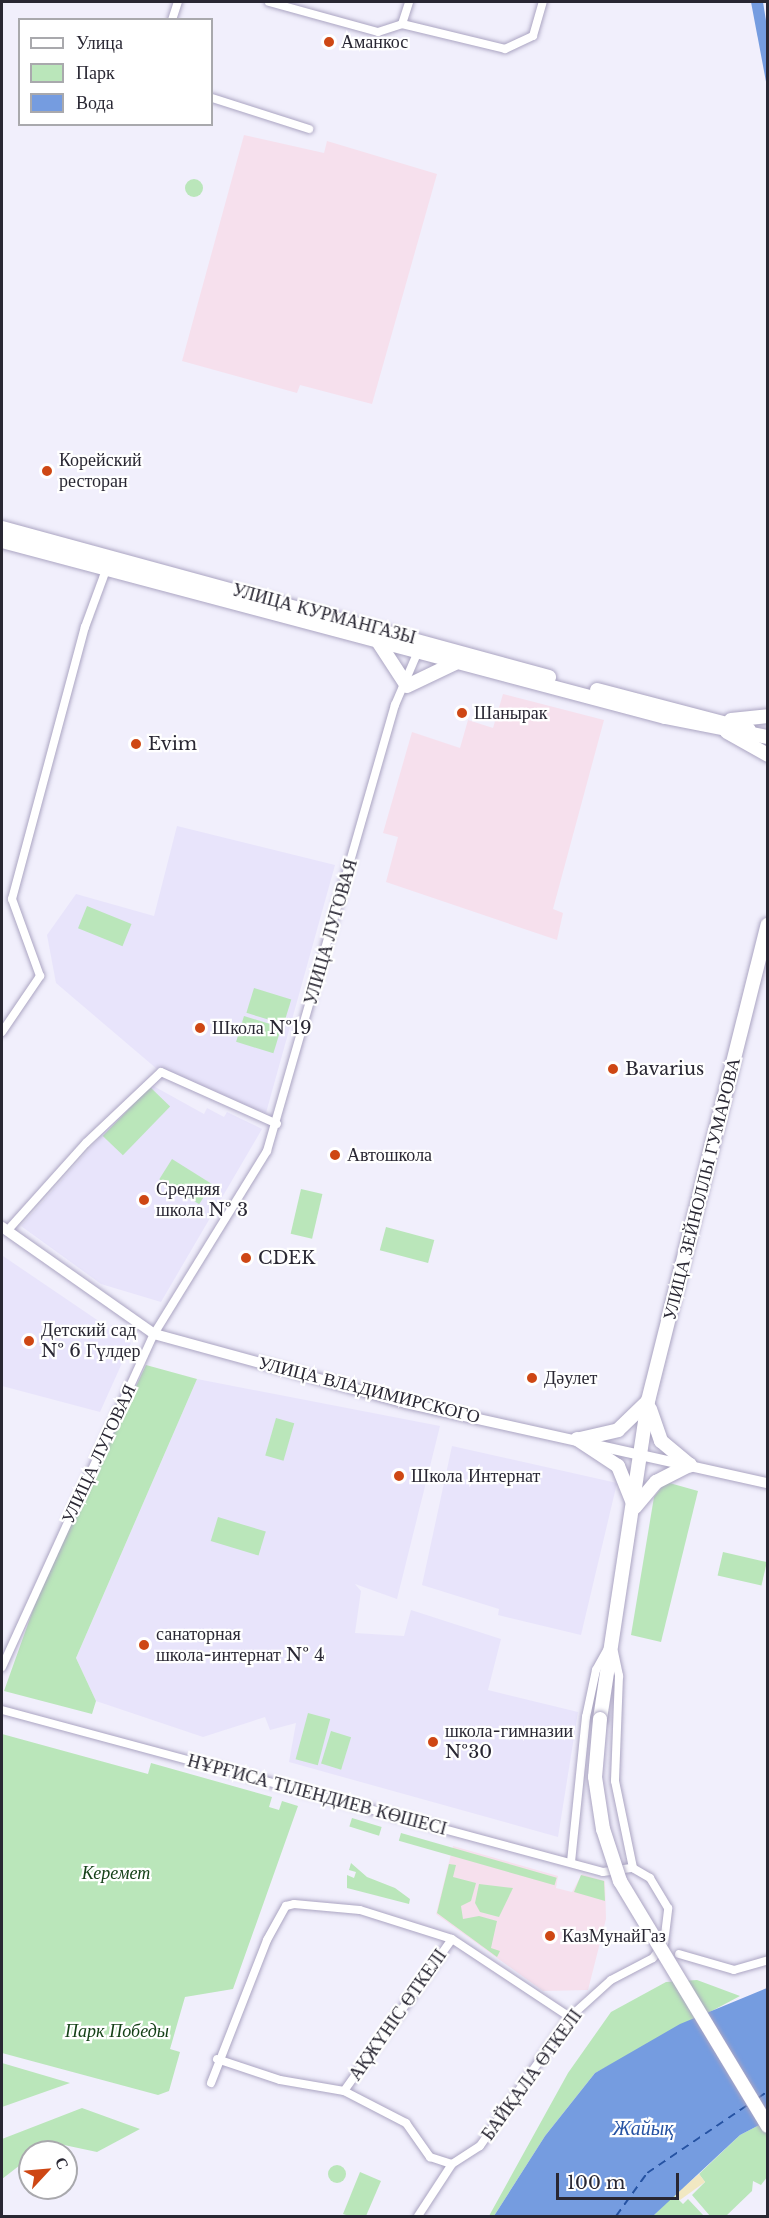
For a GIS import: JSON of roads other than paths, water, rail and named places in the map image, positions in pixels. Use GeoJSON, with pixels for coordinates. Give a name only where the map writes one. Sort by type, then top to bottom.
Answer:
{"type":"FeatureCollection","features":[{"type":"Feature","properties":{"kind":"main road","name":"УЛИЦА КУРМАНГАЗЫ"},"geometry":{"type":"LineString","coordinates":[[2,528],[420,647],[649,708],[761,735]]}},
{"type":"Feature","properties":{"kind":"main road","name":"УЛИЦА КУРМАНГАЗЫ"},"geometry":{"type":"LineString","coordinates":[[2,542],[379,643],[420,647],[455,663],[502,669]]}},
{"type":"Feature","properties":{"kind":"main road"},"geometry":{"type":"LineString","coordinates":[[379,643],[406,686],[455,663]]}},
{"type":"Feature","properties":{"kind":"main road"},"geometry":{"type":"LineString","coordinates":[[725,725],[768,716]]}},
{"type":"Feature","properties":{"kind":"main road"},"geometry":{"type":"LineString","coordinates":[[725,725],[768,755]]}},
{"type":"Feature","properties":{"kind":"main road","name":"УЛИЦА ЗЕЙНОЛЛЫ ГУМАРОВА"},"geometry":{"type":"LineString","coordinates":[[768,925],[648,1401],[642,1453],[600,1719],[595,1776],[603,1830],[620,1881],[768,2126]]}},
{"type":"Feature","properties":{"kind":"main road"},"geometry":{"type":"LineString","coordinates":[[648,1401],[661,1441],[690,1465],[656,1482],[633,1508],[618,1466],[577,1439],[618,1430],[648,1401]]}},
{"type":"Feature","properties":{"kind":"street"},"geometry":{"type":"LineString","coordinates":[[173,18],[178,2]]}},
{"type":"Feature","properties":{"kind":"street"},"geometry":{"type":"LineString","coordinates":[[269,2],[378,32],[402,24],[506,49],[533,36],[543,2]]}},
{"type":"Feature","properties":{"kind":"street"},"geometry":{"type":"LineString","coordinates":[[402,24],[409,2]]}},
{"type":"Feature","properties":{"kind":"street"},"geometry":{"type":"LineString","coordinates":[[213,98],[309,129]]}},
{"type":"Feature","properties":{"kind":"street"},"geometry":{"type":"LineString","coordinates":[[2,1032],[40,976],[12,899],[85,627],[106,570]]}},
{"type":"Feature","properties":{"kind":"street","name":"УЛИЦА ЛУГОВАЯ"},"geometry":{"type":"LineString","coordinates":[[2,1667],[154,1334],[220,1233],[277,1124],[395,705],[406,686],[420,647]]}},
{"type":"Feature","properties":{"kind":"street"},"geometry":{"type":"LineString","coordinates":[[4,1229],[86,1143],[160,1072],[277,1124]]}},
{"type":"Feature","properties":{"kind":"street","name":"УЛИЦА ВЛАДИМИРСКОГО"},"geometry":{"type":"LineString","coordinates":[[4,1229],[154,1334],[406,1403],[642,1453],[768,1483]]}},
{"type":"Feature","properties":{"kind":"street"},"geometry":{"type":"LineString","coordinates":[[571,1862],[586,1717],[596,1670],[612,1641]]}},
{"type":"Feature","properties":{"kind":"street"},"geometry":{"type":"LineString","coordinates":[[612,1641],[619,1676],[615,1781],[633,1868]]}},
{"type":"Feature","properties":{"kind":"street","name":"НҰРҒИСА ТІЛЕНДИЕВ КӨШЕСІ"},"geometry":{"type":"LineString","coordinates":[[2,1710],[603,1872],[633,1868]]}},
{"type":"Feature","properties":{"kind":"street","name":"БАЙҚАЛА ӨТКЕЛІ"},"geometry":{"type":"LineString","coordinates":[[452,2164],[480,2146],[570,2017],[611,1980],[653,1958],[664,1943],[668,1908],[650,1878],[633,1868]]}},
{"type":"Feature","properties":{"kind":"street"},"geometry":{"type":"LineString","coordinates":[[211,2083],[217,2059],[267,1940],[286,1906],[294,1904],[360,1910],[452,1939],[570,2017]]}},
{"type":"Feature","properties":{"kind":"street","name":"АҚЖҮНІС ӨТКЕЛІ"},"geometry":{"type":"LineString","coordinates":[[344,2091],[452,1939]]}},
{"type":"Feature","properties":{"kind":"street"},"geometry":{"type":"LineString","coordinates":[[679,1954],[734,1970],[768,1960]]}},
{"type":"Feature","properties":{"kind":"street"},"geometry":{"type":"LineString","coordinates":[[217,2059],[280,2080],[344,2091],[406,2123],[430,2157],[452,2164],[418,2217]]}},
{"type":"Feature","properties":{"kind":"water"},"geometry":{"type":"Polygon","coordinates":[[[751,2],[763,2],[767,27],[767,87],[751,2]]]}},
{"type":"Feature","properties":{"kind":"water","name":"Жайық"},"geometry":{"type":"Polygon","coordinates":[[[767,1988],[767,2121],[740,2135],[653,2216],[494,2216],[545,2136],[595,2073],[680,2024],[767,1988]]]}},
{"type":"Feature","properties":{"kind":"place","name":"Аманкос"},"geometry":{"type":"Point","coordinates":[329,42]}},
{"type":"Feature","properties":{"kind":"place","name":"Корейский ресторан"},"geometry":{"type":"Point","coordinates":[47,471]}},
{"type":"Feature","properties":{"kind":"place","name":"Шанырак"},"geometry":{"type":"Point","coordinates":[462,713]}},
{"type":"Feature","properties":{"kind":"place","name":"Evim"},"geometry":{"type":"Point","coordinates":[136,744]}},
{"type":"Feature","properties":{"kind":"place","name":"Школа №19"},"geometry":{"type":"Point","coordinates":[200,1028]}},
{"type":"Feature","properties":{"kind":"place","name":"Bavarius"},"geometry":{"type":"Point","coordinates":[613,1069]}},
{"type":"Feature","properties":{"kind":"place","name":"Автошкола"},"geometry":{"type":"Point","coordinates":[335,1155]}},
{"type":"Feature","properties":{"kind":"place","name":"Средняя школа № 3"},"geometry":{"type":"Point","coordinates":[144,1200]}},
{"type":"Feature","properties":{"kind":"place","name":"CDEK"},"geometry":{"type":"Point","coordinates":[246,1258]}},
{"type":"Feature","properties":{"kind":"place","name":"Детский сад № 6 Гүлдер"},"geometry":{"type":"Point","coordinates":[29,1341]}},
{"type":"Feature","properties":{"kind":"place","name":"Дәулет"},"geometry":{"type":"Point","coordinates":[532,1378]}},
{"type":"Feature","properties":{"kind":"place","name":"Школа Интернат"},"geometry":{"type":"Point","coordinates":[399,1476]}},
{"type":"Feature","properties":{"kind":"place","name":"санаторная школа-интернат № 4"},"geometry":{"type":"Point","coordinates":[144,1645]}},
{"type":"Feature","properties":{"kind":"place","name":"школа-гимназии №30"},"geometry":{"type":"Point","coordinates":[433,1742]}},
{"type":"Feature","properties":{"kind":"place","name":"КазМунайГаз"},"geometry":{"type":"Point","coordinates":[550,1936]}},
{"type":"Feature","properties":{"kind":"park label","name":"Керемет"},"geometry":{"type":"Point","coordinates":[116,1873]}},
{"type":"Feature","properties":{"kind":"park label","name":"Парк Победы"},"geometry":{"type":"Point","coordinates":[117,2031]}}]}
